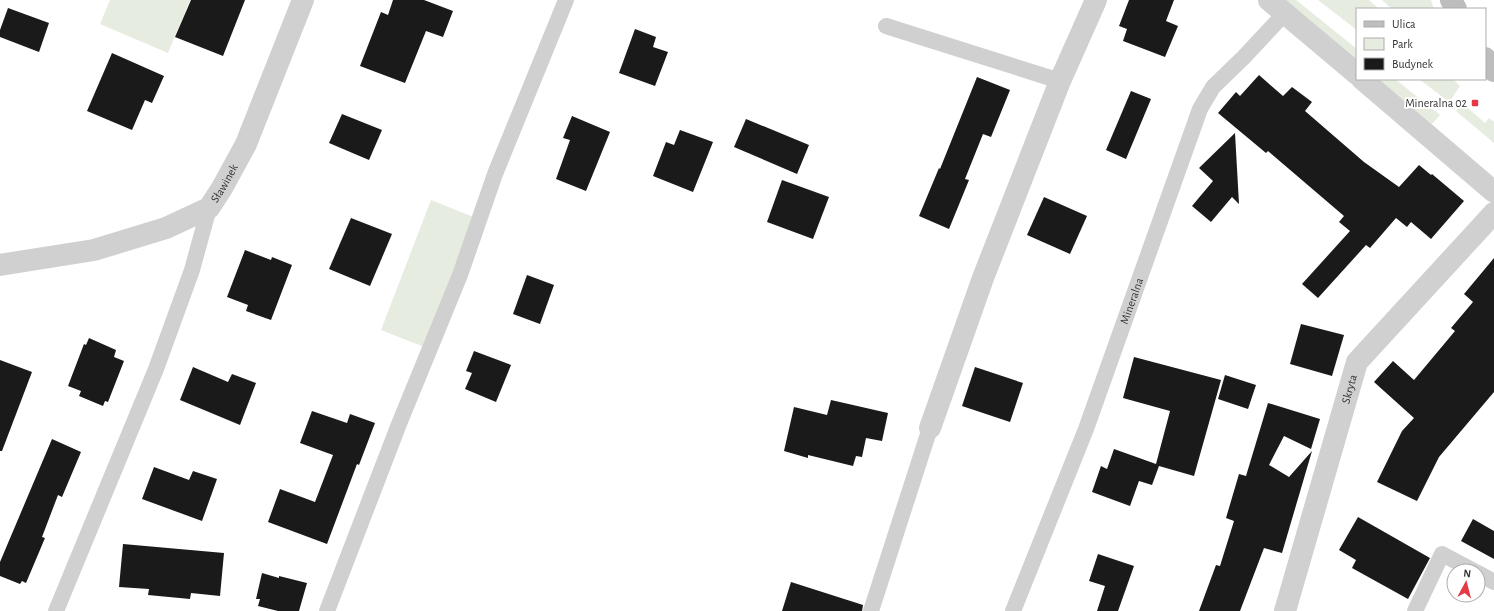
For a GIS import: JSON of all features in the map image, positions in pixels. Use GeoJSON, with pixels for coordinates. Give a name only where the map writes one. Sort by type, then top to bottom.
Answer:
{"type":"FeatureCollection","features":[{"type":"Feature","properties":{"kind":"main road"},"geometry":{"type":"LineString","coordinates":[[1486,59],[1494,71]]}},
{"type":"Feature","properties":{"kind":"street","name":"Sławinek"},"geometry":{"type":"LineString","coordinates":[[0,265],[94,250],[166,228],[209,208],[222,188],[246,144],[303,0]]}},
{"type":"Feature","properties":{"kind":"street"},"geometry":{"type":"LineString","coordinates":[[930,428],[983,278],[1060,81],[1096,0]]}},
{"type":"Feature","properties":{"kind":"street"},"geometry":{"type":"LineString","coordinates":[[1277,6],[1356,73]]}},
{"type":"Feature","properties":{"kind":"street"},"geometry":{"type":"LineString","coordinates":[[1363,80],[1494,192]]}},
{"type":"Feature","properties":{"kind":"street","name":"Skryta"},"geometry":{"type":"LineString","coordinates":[[1285,611],[1357,362],[1494,213]]}},
{"type":"Feature","properties":{"kind":"lane"},"geometry":{"type":"LineString","coordinates":[[327,611],[399,424],[460,275],[495,174],[566,0]]}},
{"type":"Feature","properties":{"kind":"lane","name":"Mineralna"},"geometry":{"type":"LineString","coordinates":[[1013,611],[1086,429],[1200,109],[1213,86],[1244,57],[1277,6]]}},
{"type":"Feature","properties":{"kind":"lane"},"geometry":{"type":"LineString","coordinates":[[886,26],[1060,81]]}},
{"type":"Feature","properties":{"kind":"lane"},"geometry":{"type":"LineString","coordinates":[[56,611],[156,369],[192,270],[209,208]]}},
{"type":"Feature","properties":{"kind":"lane"},"geometry":{"type":"LineString","coordinates":[[871,611],[930,428]]}},
{"type":"Feature","properties":{"kind":"lane"},"geometry":{"type":"LineString","coordinates":[[1415,611],[1442,554],[1459,563]]}},
{"type":"Feature","properties":{"kind":"green space"},"geometry":{"type":"Polygon","coordinates":[[[110,0],[190,0],[168,53],[100,24],[110,0]]]}},
{"type":"Feature","properties":{"kind":"green space"},"geometry":{"type":"Polygon","coordinates":[[[1285,0],[1296,0],[1356,48],[1356,60],[1285,0]]]}},
{"type":"Feature","properties":{"kind":"green space"},"geometry":{"type":"Polygon","coordinates":[[[1318,0],[1369,0],[1378,8],[1356,8],[1356,29],[1318,0]]]}},
{"type":"Feature","properties":{"kind":"green space"},"geometry":{"type":"Polygon","coordinates":[[[1382,0],[1431,0],[1434,8],[1391,8],[1382,0]]]}},
{"type":"Feature","properties":{"kind":"green space"},"geometry":{"type":"Polygon","coordinates":[[[1379,80],[1396,80],[1440,115],[1432,124],[1379,80]]]}},
{"type":"Feature","properties":{"kind":"green space"},"geometry":{"type":"Polygon","coordinates":[[[1420,80],[1454,80],[1460,86],[1449,102],[1420,80]]]}},
{"type":"Feature","properties":{"kind":"green space"},"geometry":{"type":"Polygon","coordinates":[[[1462,103],[1485,123],[1489,118],[1494,122],[1494,143],[1456,111],[1462,103]]]}},
{"type":"Feature","properties":{"kind":"green space"},"geometry":{"type":"Polygon","coordinates":[[[431,200],[481,220],[424,347],[381,330],[431,200]]]}},
{"type":"Feature","properties":{"kind":"building"},"geometry":{"type":"Polygon","coordinates":[[[191,0],[245,0],[223,56],[175,37],[191,0]]]}},
{"type":"Feature","properties":{"kind":"building"},"geometry":{"type":"Polygon","coordinates":[[[393,0],[424,0],[453,11],[443,37],[426,31],[405,83],[360,66],[381,12],[388,15],[393,0]]]}},
{"type":"Feature","properties":{"kind":"building"},"geometry":{"type":"Polygon","coordinates":[[[1129,0],[1174,0],[1166,21],[1178,26],[1165,57],[1123,41],[1127,29],[1119,26],[1129,0]]]}},
{"type":"Feature","properties":{"kind":"building"},"geometry":{"type":"Polygon","coordinates":[[[8,8],[49,23],[39,52],[0,37],[0,30],[8,8]]]}},
{"type":"Feature","properties":{"kind":"building"},"geometry":{"type":"Polygon","coordinates":[[[635,29],[656,37],[653,47],[668,52],[655,86],[619,73],[635,29]]]}},
{"type":"Feature","properties":{"kind":"building"},"geometry":{"type":"Polygon","coordinates":[[[112,53],[164,76],[152,103],[145,100],[132,130],[87,111],[112,53]]]}},
{"type":"Feature","properties":{"kind":"building"},"geometry":{"type":"Polygon","coordinates":[[[1259,75],[1283,96],[1292,87],[1312,102],[1305,111],[1364,162],[1399,187],[1419,165],[1464,201],[1431,239],[1411,222],[1407,227],[1396,218],[1370,248],[1366,245],[1318,298],[1302,284],[1350,231],[1339,222],[1344,216],[1268,151],[1266,153],[1218,113],[1236,92],[1240,96],[1259,75]]]}},
{"type":"Feature","properties":{"kind":"building"},"geometry":{"type":"Polygon","coordinates":[[[977,77],[1010,90],[991,137],[983,134],[965,179],[969,180],[949,229],[919,216],[939,168],[940,169],[977,77]]]}},
{"type":"Feature","properties":{"kind":"building"},"geometry":{"type":"Polygon","coordinates":[[[1131,91],[1151,99],[1126,159],[1106,150],[1131,91]]]}},
{"type":"Feature","properties":{"kind":"building"},"geometry":{"type":"Polygon","coordinates":[[[342,114],[382,130],[369,160],[329,143],[342,114]]]}},
{"type":"Feature","properties":{"kind":"building"},"geometry":{"type":"Polygon","coordinates":[[[572,116],[610,132],[586,191],[556,179],[570,140],[563,138],[572,116]]]}},
{"type":"Feature","properties":{"kind":"building"},"geometry":{"type":"Polygon","coordinates":[[[746,119],[809,145],[797,174],[734,147],[746,119]]]}},
{"type":"Feature","properties":{"kind":"building"},"geometry":{"type":"Polygon","coordinates":[[[680,130],[713,142],[693,192],[653,176],[666,142],[674,145],[680,130]]]}},
{"type":"Feature","properties":{"kind":"building"},"geometry":{"type":"Polygon","coordinates":[[[1235,133],[1239,204],[1232,197],[1211,222],[1192,206],[1213,181],[1199,168],[1235,133]]]}},
{"type":"Feature","properties":{"kind":"building"},"geometry":{"type":"Polygon","coordinates":[[[782,180],[829,197],[813,239],[767,222],[782,180]]]}},
{"type":"Feature","properties":{"kind":"building"},"geometry":{"type":"Polygon","coordinates":[[[1044,197],[1087,216],[1070,254],[1027,235],[1044,197]]]}},
{"type":"Feature","properties":{"kind":"building"},"geometry":{"type":"Polygon","coordinates":[[[351,218],[392,234],[370,286],[329,269],[351,218]]]}},
{"type":"Feature","properties":{"kind":"building"},"geometry":{"type":"Polygon","coordinates":[[[245,250],[271,260],[272,257],[292,265],[271,320],[246,311],[248,305],[227,297],[245,250]]]}},
{"type":"Feature","properties":{"kind":"building"},"geometry":{"type":"Polygon","coordinates":[[[1494,258],[1494,392],[1439,457],[1417,501],[1377,482],[1402,431],[1414,418],[1374,382],[1393,361],[1414,380],[1455,331],[1451,328],[1473,302],[1464,294],[1494,258]]]}},
{"type":"Feature","properties":{"kind":"building"},"geometry":{"type":"Polygon","coordinates":[[[527,275],[554,285],[540,324],[513,314],[527,275]]]}},
{"type":"Feature","properties":{"kind":"building"},"geometry":{"type":"Polygon","coordinates":[[[1301,324],[1344,335],[1332,376],[1290,364],[1301,324]]]}},
{"type":"Feature","properties":{"kind":"building"},"geometry":{"type":"Polygon","coordinates":[[[89,338],[116,350],[114,357],[124,361],[108,402],[105,401],[103,406],[79,396],[81,391],[68,386],[84,344],[86,345],[89,338]]]}},
{"type":"Feature","properties":{"kind":"building"},"geometry":{"type":"Polygon","coordinates":[[[474,351],[511,365],[496,402],[465,389],[472,373],[466,371],[474,351]]]}},
{"type":"Feature","properties":{"kind":"building"},"geometry":{"type":"Polygon","coordinates":[[[1134,357],[1221,380],[1194,476],[1159,466],[1152,485],[1139,481],[1130,506],[1092,492],[1101,466],[1107,469],[1114,449],[1156,464],[1170,411],[1123,398],[1134,357]]]}},
{"type":"Feature","properties":{"kind":"building"},"geometry":{"type":"Polygon","coordinates":[[[0,360],[32,372],[2,451],[0,451],[0,360]]]}},
{"type":"Feature","properties":{"kind":"building"},"geometry":{"type":"Polygon","coordinates":[[[193,367],[228,382],[232,374],[256,383],[240,425],[180,400],[193,367]]]}},
{"type":"Feature","properties":{"kind":"building"},"geometry":{"type":"Polygon","coordinates":[[[975,367],[1023,383],[1010,422],[962,406],[975,367]]]}},
{"type":"Feature","properties":{"kind":"building"},"geometry":{"type":"Polygon","coordinates":[[[1225,375],[1256,385],[1248,409],[1218,399],[1225,375]]]}},
{"type":"Feature","properties":{"kind":"building"},"geometry":{"type":"Polygon","coordinates":[[[831,400],[888,413],[882,441],[866,438],[862,457],[856,456],[853,466],[808,455],[808,458],[784,451],[794,407],[827,415],[831,400]]]}},
{"type":"Feature","properties":{"kind":"building"},"geometry":{"type":"Polygon","coordinates":[[[1268,403],[1320,419],[1311,449],[1284,436],[1269,465],[1289,477],[1312,451],[1282,553],[1264,548],[1240,611],[1199,611],[1216,565],[1220,566],[1234,521],[1226,518],[1239,474],[1246,476],[1268,403]]]}},
{"type":"Feature","properties":{"kind":"building"},"geometry":{"type":"Polygon","coordinates":[[[312,411],[347,423],[350,414],[375,423],[359,465],[357,464],[327,544],[268,522],[280,489],[315,502],[333,455],[300,443],[312,411]]]}},
{"type":"Feature","properties":{"kind":"building"},"geometry":{"type":"Polygon","coordinates":[[[52,439],[81,452],[62,497],[58,495],[42,537],[45,538],[26,583],[22,581],[20,584],[0,576],[0,562],[52,439]]]}},
{"type":"Feature","properties":{"kind":"building"},"geometry":{"type":"Polygon","coordinates":[[[154,467],[189,480],[193,471],[217,479],[202,521],[142,499],[154,467]]]}},
{"type":"Feature","properties":{"kind":"building"},"geometry":{"type":"Polygon","coordinates":[[[1358,517],[1430,558],[1408,599],[1352,568],[1356,560],[1339,550],[1358,517]]]}},
{"type":"Feature","properties":{"kind":"building"},"geometry":{"type":"Polygon","coordinates":[[[1473,519],[1494,531],[1494,559],[1461,541],[1473,519]]]}},
{"type":"Feature","properties":{"kind":"building"},"geometry":{"type":"Polygon","coordinates":[[[123,544],[224,553],[220,596],[191,593],[190,599],[148,595],[149,589],[119,587],[123,544]]]}},
{"type":"Feature","properties":{"kind":"building"},"geometry":{"type":"Polygon","coordinates":[[[1098,554],[1134,566],[1118,611],[1097,611],[1105,586],[1089,581],[1098,554]]]}},
{"type":"Feature","properties":{"kind":"building"},"geometry":{"type":"Polygon","coordinates":[[[262,573],[307,583],[299,611],[278,611],[258,606],[260,599],[256,599],[262,573]]]}},
{"type":"Feature","properties":{"kind":"building"},"geometry":{"type":"Polygon","coordinates":[[[791,582],[863,605],[862,611],[782,611],[791,582]]]}},
{"type":"Feature","properties":{"kind":"place","name":"Mineralna 02"},"geometry":{"type":"Point","coordinates":[1475,103]}}]}
